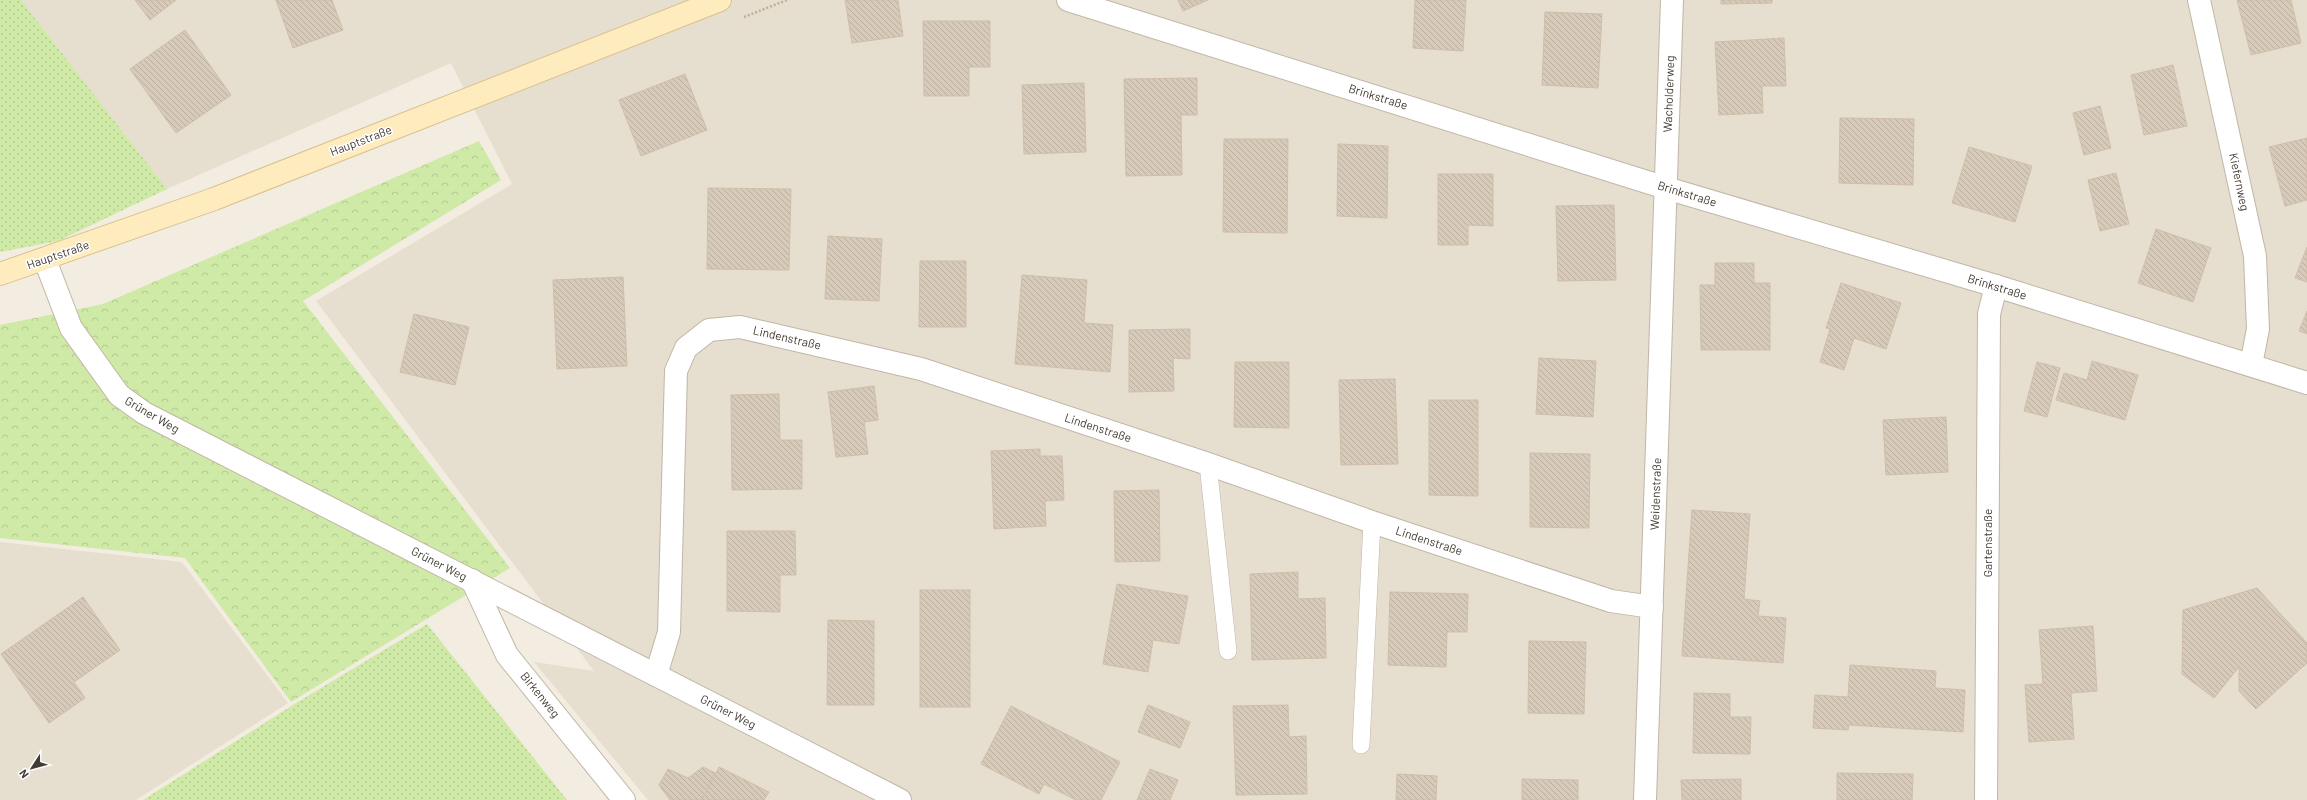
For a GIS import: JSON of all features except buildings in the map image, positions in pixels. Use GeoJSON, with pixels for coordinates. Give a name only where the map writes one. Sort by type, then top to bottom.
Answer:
{"type":"FeatureCollection","features":[{"type":"Feature","properties":{"kind":"street","name":"Hauptstraße"},"geometry":{"type":"LineString","coordinates":[[0,274],[45,260],[214,199],[720,0]]}},
{"type":"Feature","properties":{"kind":"street","name":"Brinkstraße"},"geometry":{"type":"LineString","coordinates":[[1068,0],[1666,188],[1996,286],[2307,383]]}},
{"type":"Feature","properties":{"kind":"street","name":"Wacholderweg"},"geometry":{"type":"LineString","coordinates":[[1666,188],[1672,0]]}},
{"type":"Feature","properties":{"kind":"street","name":"Kiefernweg"},"geometry":{"type":"LineString","coordinates":[[2200,0],[2255,256],[2258,329],[2251,365]]}},
{"type":"Feature","properties":{"kind":"street","name":"Weidenstraße"},"geometry":{"type":"LineString","coordinates":[[1646,800],[1666,188]]}},
{"type":"Feature","properties":{"kind":"street","name":"Grüner Weg"},"geometry":{"type":"LineString","coordinates":[[45,260],[71,328],[119,395],[144,413],[900,800]]}},
{"type":"Feature","properties":{"kind":"street","name":"Gartenstraße"},"geometry":{"type":"LineString","coordinates":[[1986,800],[1989,314],[1996,286]]}},
{"type":"Feature","properties":{"kind":"street","name":"Lindenstraße"},"geometry":{"type":"LineString","coordinates":[[656,675],[669,632],[676,371],[686,348],[709,330],[740,327],[921,369],[1208,464],[1372,522],[1611,601],[1652,607]]}},
{"type":"Feature","properties":{"kind":"street","name":"Birkenweg"},"geometry":{"type":"LineString","coordinates":[[472,580],[507,655],[624,800]]}},
{"type":"Feature","properties":{"kind":"lane"},"geometry":{"type":"LineString","coordinates":[[1208,464],[1228,651]]}},
{"type":"Feature","properties":{"kind":"lane"},"geometry":{"type":"LineString","coordinates":[[1360,745],[1372,522]]}},
{"type":"Feature","properties":{"kind":"shaded area"},"geometry":{"type":"Polygon","coordinates":[[[21,0],[2307,0],[2307,800],[648,800],[534,662],[594,671],[316,301],[512,184],[451,63],[167,189],[21,0]]]}},
{"type":"Feature","properties":{"kind":"shaded area"},"geometry":{"type":"Polygon","coordinates":[[[0,542],[182,562],[288,703],[136,800],[0,800],[0,542]]]}},
{"type":"Feature","properties":{"kind":"green space"},"geometry":{"type":"Polygon","coordinates":[[[0,0],[21,0],[167,189],[58,241],[0,252],[0,0]]]}},
{"type":"Feature","properties":{"kind":"green space"},"geometry":{"type":"Polygon","coordinates":[[[479,141],[501,180],[303,301],[510,568],[291,702],[185,558],[0,538],[0,325],[103,304],[479,141]]]}},
{"type":"Feature","properties":{"kind":"green space"},"geometry":{"type":"Polygon","coordinates":[[[427,624],[567,800],[143,800],[293,705],[427,624]]]}}]}
